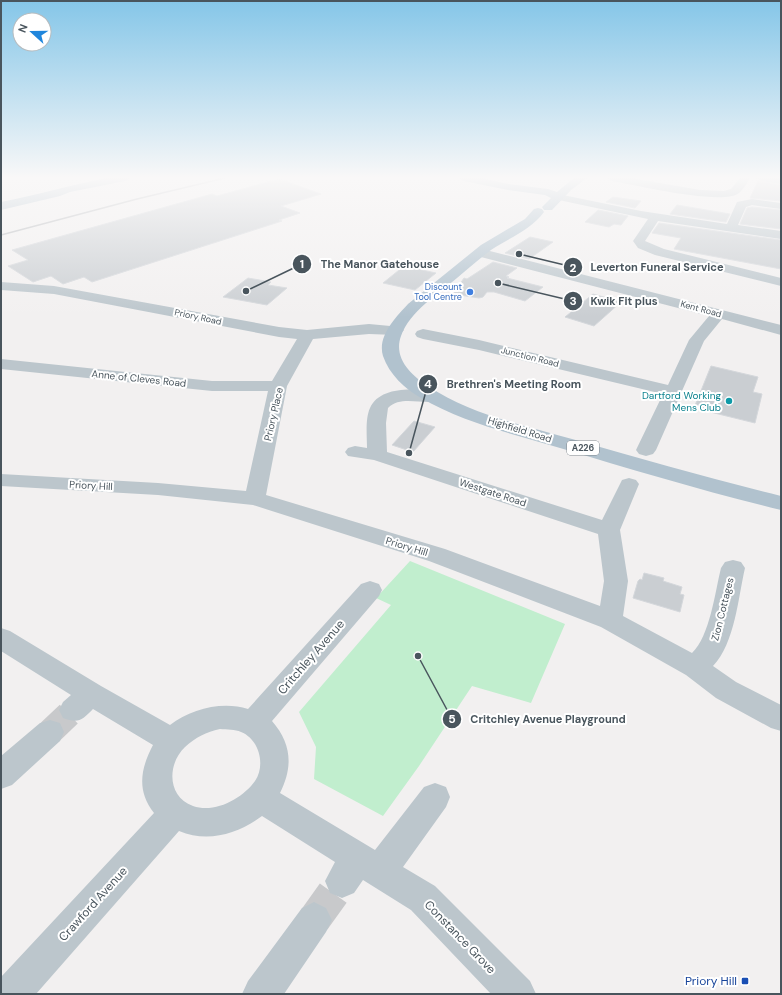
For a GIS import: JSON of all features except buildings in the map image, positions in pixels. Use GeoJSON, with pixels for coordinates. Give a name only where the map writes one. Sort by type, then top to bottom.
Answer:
{"type":"FeatureCollection","features":[{"type":"Feature","properties":{"kind":"main road"},"geometry":{"type":"LineString","coordinates":[[396,330],[413,308],[482,253],[486,248],[525,224]]}},
{"type":"Feature","properties":{"kind":"main road","name":"Highfield Road"},"geometry":{"type":"LineString","coordinates":[[396,330],[391,342],[391,354],[395,364],[403,374],[432,397],[466,413],[737,492],[781,503]]}},
{"type":"Feature","properties":{"kind":"main road","name":"Highfield Road"},"geometry":{"type":"LineString","coordinates":[[737,492],[781,509]]}},
{"type":"Feature","properties":{"kind":"street"},"geometry":{"type":"LineString","coordinates":[[651,224],[639,241],[647,248],[781,282]]}},
{"type":"Feature","properties":{"kind":"street"},"geometry":{"type":"LineString","coordinates":[[696,224],[781,235]]}},
{"type":"Feature","properties":{"kind":"street","name":"Kent Road"},"geometry":{"type":"LineString","coordinates":[[482,253],[781,330]]}},
{"type":"Feature","properties":{"kind":"street","name":"Priory Road"},"geometry":{"type":"LineString","coordinates":[[1,286],[54,290],[257,329],[307,334],[369,329],[396,330]]}},
{"type":"Feature","properties":{"kind":"street"},"geometry":{"type":"LineString","coordinates":[[646,450],[697,340],[719,314]]}},
{"type":"Feature","properties":{"kind":"street","name":"Priory Place"},"geometry":{"type":"LineString","coordinates":[[255,499],[278,386],[307,334]]}},
{"type":"Feature","properties":{"kind":"street","name":"Junction Road"},"geometry":{"type":"LineString","coordinates":[[428,338],[479,345],[672,392]]}},
{"type":"Feature","properties":{"kind":"street","name":"Anne of Cleves Road"},"geometry":{"type":"LineString","coordinates":[[1,364],[212,386],[278,386]]}},
{"type":"Feature","properties":{"kind":"street"},"geometry":{"type":"LineString","coordinates":[[377,455],[378,411],[383,402],[395,397],[432,397]]}},
{"type":"Feature","properties":{"kind":"street","name":"Westgate Road"},"geometry":{"type":"LineString","coordinates":[[355,452],[377,455],[609,530]]}},
{"type":"Feature","properties":{"kind":"street","name":"Priory Hill"},"geometry":{"type":"LineString","coordinates":[[1,480],[158,489],[255,499],[437,555],[610,620],[695,667],[726,690],[781,720]]}},
{"type":"Feature","properties":{"kind":"street"},"geometry":{"type":"LineString","coordinates":[[610,620],[616,581],[609,530],[629,484]]}},
{"type":"Feature","properties":{"kind":"street","name":"Zion Cottages"},"geometry":{"type":"LineString","coordinates":[[695,667],[710,652],[718,633],[732,568]]}},
{"type":"Feature","properties":{"kind":"street","name":"Critchley Avenue"},"geometry":{"type":"LineString","coordinates":[[253,723],[370,590]]}},
{"type":"Feature","properties":{"kind":"street"},"geometry":{"type":"LineString","coordinates":[[1,638],[82,702],[172,741]]}},
{"type":"Feature","properties":{"kind":"street"},"geometry":{"type":"LineString","coordinates":[[220,717],[237,718],[253,723],[266,734],[273,748],[275,764],[270,782],[260,798],[245,810],[227,819],[208,822],[190,821],[174,814],[163,802],[157,787],[156,771],[162,756],[172,741],[186,729],[202,721],[220,717]]}},
{"type":"Feature","properties":{"kind":"street"},"geometry":{"type":"LineString","coordinates":[[1,775],[50,732]]}},
{"type":"Feature","properties":{"kind":"street"},"geometry":{"type":"LineString","coordinates":[[359,871],[435,797]]}},
{"type":"Feature","properties":{"kind":"street","name":"Constance Grove"},"geometry":{"type":"LineString","coordinates":[[260,798],[359,871],[423,898],[517,994]]}},
{"type":"Feature","properties":{"kind":"street","name":"Crawford Avenue"},"geometry":{"type":"LineString","coordinates":[[11,994],[174,814]]}},
{"type":"Feature","properties":{"kind":"street"},"geometry":{"type":"LineString","coordinates":[[261,994],[314,920]]}},
{"type":"Feature","properties":{"kind":"green space"},"geometry":{"type":"Polygon","coordinates":[[[410,561],[565,624],[531,703],[472,686],[419,766],[383,816],[314,779],[316,747],[299,712],[391,605],[376,598],[410,561]]]}},
{"type":"Feature","properties":{"kind":"tunnel"},"geometry":{"type":"LineString","coordinates":[[50,732],[73,710]]}},
{"type":"Feature","properties":{"kind":"tunnel"},"geometry":{"type":"LineString","coordinates":[[314,920],[342,881]]}},
{"type":"Feature","properties":{"kind":"railway"},"geometry":{"type":"LineString","coordinates":[[1,235],[41,224]]}},
{"type":"Feature","properties":{"kind":"place","name":"Leverton Funeral Service"},"geometry":{"type":"Point","coordinates":[519,254]}},
{"type":"Feature","properties":{"kind":"place","name":"Kwik Fit plus"},"geometry":{"type":"Point","coordinates":[498,283]}},
{"type":"Feature","properties":{"kind":"place","name":"The Manor Gatehouse"},"geometry":{"type":"Point","coordinates":[246,291]}},
{"type":"Feature","properties":{"kind":"place","name":"Discount Tool Centre"},"geometry":{"type":"Point","coordinates":[470,292]}},
{"type":"Feature","properties":{"kind":"place","name":"Dartford Working Mens Club"},"geometry":{"type":"Point","coordinates":[729,401]}},
{"type":"Feature","properties":{"kind":"place","name":"Brethren's Meeting Room"},"geometry":{"type":"Point","coordinates":[409,453]}},
{"type":"Feature","properties":{"kind":"place","name":"Critchley Avenue Playground"},"geometry":{"type":"Point","coordinates":[418,656]}},
{"type":"Feature","properties":{"kind":"place","name":"Priory Hill"},"geometry":{"type":"Point","coordinates":[745,981]}}]}
